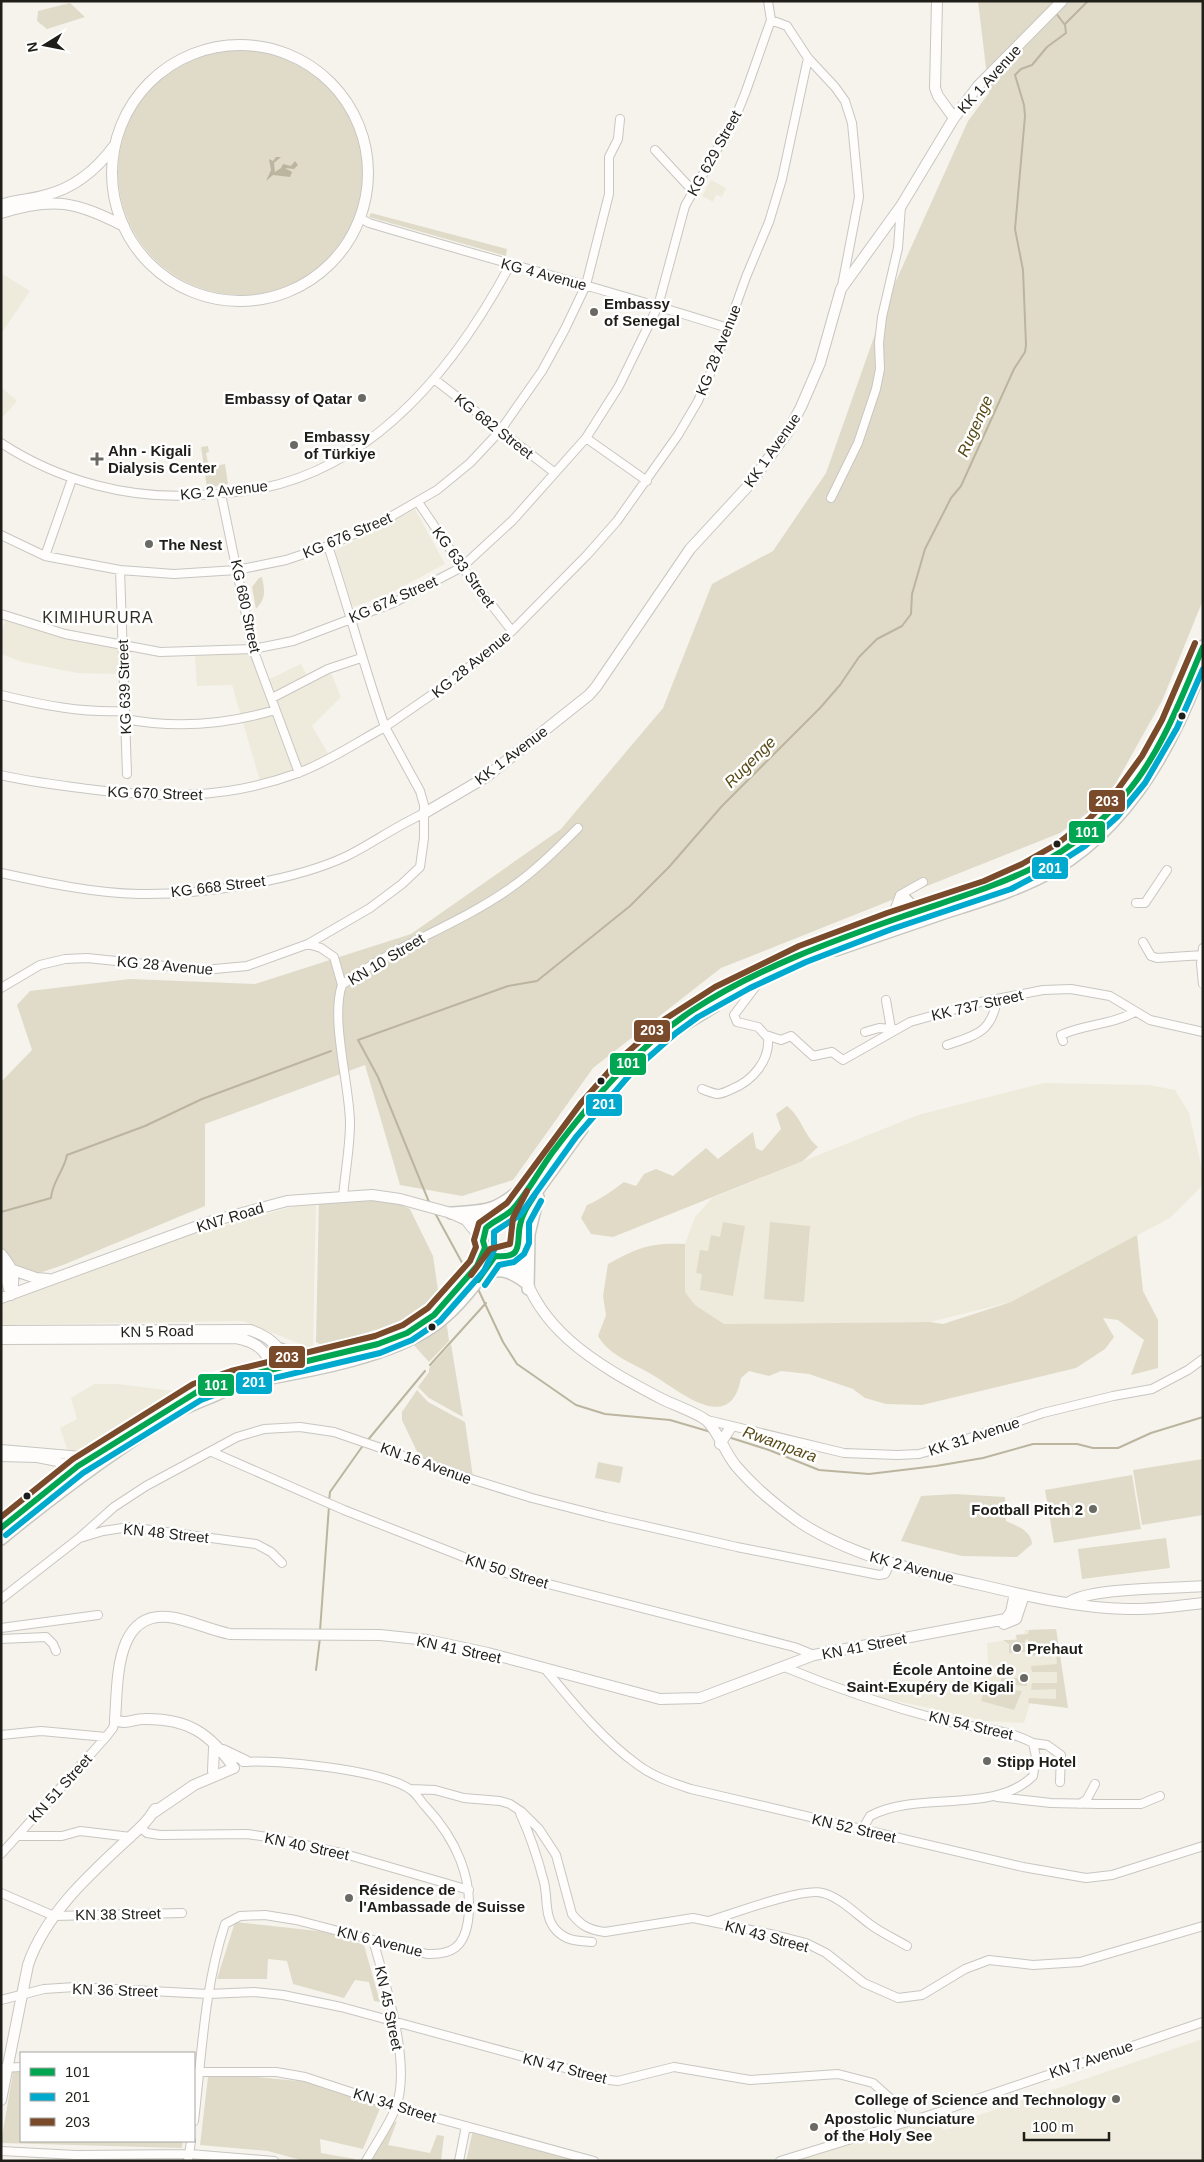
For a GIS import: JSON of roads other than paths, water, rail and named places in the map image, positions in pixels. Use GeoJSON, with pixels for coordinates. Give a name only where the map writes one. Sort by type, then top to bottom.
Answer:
{"type":"FeatureCollection","features":[{"type":"Feature","properties":{"kind":"highway"},"geometry":{"type":"LineString","coordinates":[[906,921],[916,912],[987,889],[1026,873],[1062,853],[1094,827],[1126,793],[1164,736],[1203,646]]}},
{"type":"Feature","properties":{"kind":"highway"},"geometry":{"type":"LineString","coordinates":[[1,1528],[78,1466],[196,1392],[269,1368],[287,1369],[368,1355],[407,1341],[435,1324],[501,1256],[518,1247],[518,1231],[539,1180],[608,1086],[632,1059],[663,1031],[693,1010],[760,975],[890,926],[1023,886],[1058,868],[1101,834],[1120,815],[1165,751],[1177,728],[1203,664]]}},
{"type":"Feature","properties":{"kind":"highway"},"geometry":{"type":"LineString","coordinates":[[906,894],[916,912]]}},
{"type":"Feature","properties":{"kind":"highway"},"geometry":{"type":"LineString","coordinates":[[287,1369],[306,1360],[378,1344],[407,1333],[434,1315],[477,1266],[484,1244],[486,1228],[513,1209],[611,1093],[651,1051],[677,1029],[759,982],[890,926]]}},
{"type":"Feature","properties":{"kind":"highway"},"geometry":{"type":"LineString","coordinates":[[451,1213],[480,1211],[501,1205],[539,1180]]}},
{"type":"Feature","properties":{"kind":"highway"},"geometry":{"type":"LineString","coordinates":[[527,1286],[529,1234],[539,1180]]}},
{"type":"Feature","properties":{"kind":"highway"},"geometry":{"type":"LineString","coordinates":[[498,1220],[512,1223],[518,1231]]}},
{"type":"Feature","properties":{"kind":"highway"},"geometry":{"type":"LineString","coordinates":[[484,1244],[501,1256]]}},
{"type":"Feature","properties":{"kind":"highway"},"geometry":{"type":"LineString","coordinates":[[482,1275],[492,1270],[507,1270],[527,1286]]}},
{"type":"Feature","properties":{"kind":"highway"},"geometry":{"type":"LineString","coordinates":[[280,1350],[306,1360]]}},
{"type":"Feature","properties":{"kind":"highway"},"geometry":{"type":"LineString","coordinates":[[1,1539],[74,1481],[177,1412],[269,1368]]}},
{"type":"Feature","properties":{"kind":"main road"},"geometry":{"type":"LineString","coordinates":[[937,1],[935,88],[938,96],[954,118]]}},
{"type":"Feature","properties":{"kind":"main road","name":"KK 1 Avenue"},"geometry":{"type":"LineString","coordinates":[[423,814],[486,777],[589,695],[596,687],[690,549],[749,485],[787,433],[802,407],[820,364],[841,289],[901,206],[954,118],[978,86],[1062,1]]}},
{"type":"Feature","properties":{"kind":"main road"},"geometry":{"type":"LineString","coordinates":[[1,205],[46,196],[75,184],[95,168],[114,146],[131,106],[145,86],[178,60],[200,50],[224,45],[244,44],[274,49],[303,61],[328,79],[343,96],[354,114],[369,157],[367,189],[360,218],[344,248],[334,261],[315,277],[286,293],[270,298],[245,301],[220,300],[204,296],[173,282],[146,259],[124,226],[116,202],[114,146]]}},
{"type":"Feature","properties":{"kind":"main road"},"geometry":{"type":"LineString","coordinates":[[1,213],[34,205],[64,203],[78,205],[124,226]]}},
{"type":"Feature","properties":{"kind":"main road","name":"KN7 Road"},"geometry":{"type":"LineString","coordinates":[[6,1296],[239,1213],[287,1201],[385,1196],[451,1213],[466,1220],[498,1220]]}},
{"type":"Feature","properties":{"kind":"main road","name":"KN7 Road"},"geometry":{"type":"LineString","coordinates":[[466,1220],[484,1244]]}},
{"type":"Feature","properties":{"kind":"main road"},"geometry":{"type":"LineString","coordinates":[[518,1247],[521,1271],[527,1286],[549,1320],[590,1356],[628,1380],[707,1420]]}},
{"type":"Feature","properties":{"kind":"main road"},"geometry":{"type":"LineString","coordinates":[[1,1254],[15,1283],[6,1296]]}},
{"type":"Feature","properties":{"kind":"main road"},"geometry":{"type":"LineString","coordinates":[[501,1256],[521,1271]]}},
{"type":"Feature","properties":{"kind":"main road"},"geometry":{"type":"LineString","coordinates":[[1,1262],[9,1272],[36,1278],[52,1279]]}},
{"type":"Feature","properties":{"kind":"main road"},"geometry":{"type":"LineString","coordinates":[[1,1290],[9,1272]]}},
{"type":"Feature","properties":{"kind":"main road","name":"KN 5 Road"},"geometry":{"type":"LineString","coordinates":[[1,1331],[28,1333],[239,1329],[264,1336],[280,1350],[287,1369]]}},
{"type":"Feature","properties":{"kind":"main road","name":"KN 5 Road"},"geometry":{"type":"LineString","coordinates":[[1,1339],[236,1338],[260,1346],[269,1368]]}},
{"type":"Feature","properties":{"kind":"main road","name":"KK 2 Avenue"},"geometry":{"type":"LineString","coordinates":[[707,1420],[720,1444],[741,1472],[798,1520],[834,1542],[890,1564],[1019,1594],[1068,1602],[1126,1609],[1164,1608],[1203,1603]]}},
{"type":"Feature","properties":{"kind":"main road"},"geometry":{"type":"LineString","coordinates":[[720,1444],[731,1427]]}},
{"type":"Feature","properties":{"kind":"main road"},"geometry":{"type":"LineString","coordinates":[[1068,1602],[1073,1598],[1092,1594],[1203,1586]]}},
{"type":"Feature","properties":{"kind":"main road","name":"KN 41 Street"},"geometry":{"type":"LineString","coordinates":[[114,1720],[122,1649],[135,1628],[154,1618],[175,1618],[230,1634],[380,1635],[427,1640],[488,1653],[660,1699],[674,1700],[700,1698],[814,1655],[1008,1618],[1019,1594]]}},
{"type":"Feature","properties":{"kind":"main road"},"geometry":{"type":"LineString","coordinates":[[114,1720],[123,1724],[142,1719],[175,1720],[190,1725],[216,1748],[230,1766]]}},
{"type":"Feature","properties":{"kind":"main road"},"geometry":{"type":"LineString","coordinates":[[216,1748],[246,1762]]}},
{"type":"Feature","properties":{"kind":"main road"},"geometry":{"type":"LineString","coordinates":[[213,1771],[216,1748]]}},
{"type":"Feature","properties":{"kind":"main road","name":"KN 6 Avenue"},"geometry":{"type":"LineString","coordinates":[[1,2100],[4,2067],[32,1951],[54,1916],[131,1837],[142,1829],[159,1802],[192,1781],[213,1771],[230,1766]]}},
{"type":"Feature","properties":{"kind":"main road","name":"KN 6 Avenue"},"geometry":{"type":"LineString","coordinates":[[153,1813],[190,1788],[230,1766]]}},
{"type":"Feature","properties":{"kind":"street","name":"KG 629 Street"},"geometry":{"type":"LineString","coordinates":[[658,306],[681,218],[694,190],[736,116],[771,20],[768,1]]}},
{"type":"Feature","properties":{"kind":"street"},"geometry":{"type":"LineString","coordinates":[[771,20],[787,26],[808,58],[845,101],[852,123],[859,197],[841,289]]}},
{"type":"Feature","properties":{"kind":"street","name":"KG 28 Avenue"},"geometry":{"type":"LineString","coordinates":[[1,988],[40,965],[65,959],[87,958],[216,970],[247,966],[308,944],[370,908],[413,875],[422,859],[424,805],[416,782],[385,727],[456,678],[512,631],[587,555],[647,481],[698,401],[769,222],[782,179],[808,58]]}},
{"type":"Feature","properties":{"kind":"street","name":"KG 676 Street"},"geometry":{"type":"LineString","coordinates":[[1,535],[45,556],[120,570],[174,574],[237,570],[286,560],[328,546],[385,520],[437,490],[470,463],[500,431],[542,371],[565,329],[586,285],[609,194],[609,157],[618,139],[620,119]]}},
{"type":"Feature","properties":{"kind":"street"},"geometry":{"type":"LineString","coordinates":[[655,150],[694,190]]}},
{"type":"Feature","properties":{"kind":"street"},"geometry":{"type":"LineString","coordinates":[[831,498],[858,443],[876,389],[880,369],[879,343],[882,317],[898,248],[901,206]]}},
{"type":"Feature","properties":{"kind":"street","name":"KG 4 Avenue"},"geometry":{"type":"LineString","coordinates":[[360,218],[369,223],[728,328]]}},
{"type":"Feature","properties":{"kind":"street","name":"KG 2 Avenue"},"geometry":{"type":"LineString","coordinates":[[1,443],[72,479],[134,493],[183,496],[222,494],[264,488],[288,481],[338,459],[360,446],[397,418],[434,379],[487,306],[510,265]]}},
{"type":"Feature","properties":{"kind":"street","name":"KG 674 Street"},"geometry":{"type":"LineString","coordinates":[[1,614],[48,630],[122,646],[160,652],[186,653],[253,649],[293,641],[414,593],[462,567],[513,520],[586,438],[619,386],[658,306]]}},
{"type":"Feature","properties":{"kind":"street","name":"KG 682 Street"},"geometry":{"type":"LineString","coordinates":[[434,379],[555,473]]}},
{"type":"Feature","properties":{"kind":"street"},"geometry":{"type":"LineString","coordinates":[[586,438],[647,481]]}},
{"type":"Feature","properties":{"kind":"street"},"geometry":{"type":"LineString","coordinates":[[45,556],[72,479]]}},
{"type":"Feature","properties":{"kind":"street","name":"KG 680 Street"},"geometry":{"type":"LineString","coordinates":[[222,494],[253,649],[299,773]]}},
{"type":"Feature","properties":{"kind":"street","name":"KG 633 Street"},"geometry":{"type":"LineString","coordinates":[[418,502],[462,567],[512,631]]}},
{"type":"Feature","properties":{"kind":"street"},"geometry":{"type":"LineString","coordinates":[[328,546],[351,618],[361,658],[385,727]]}},
{"type":"Feature","properties":{"kind":"street","name":"KG 639 Street"},"geometry":{"type":"LineString","coordinates":[[120,570],[127,774]]}},
{"type":"Feature","properties":{"kind":"street"},"geometry":{"type":"LineString","coordinates":[[272,698],[328,669],[361,658]]}},
{"type":"Feature","properties":{"kind":"street"},"geometry":{"type":"LineString","coordinates":[[1,696],[52,707],[125,715],[150,723],[192,725],[240,720],[275,710]]}},
{"type":"Feature","properties":{"kind":"street","name":"KG 670 Street"},"geometry":{"type":"LineString","coordinates":[[1,775],[36,783],[136,795],[207,796],[264,784],[299,773],[385,727]]}},
{"type":"Feature","properties":{"kind":"street","name":"KG 668 Street"},"geometry":{"type":"LineString","coordinates":[[1,873],[72,888],[140,894],[253,884],[290,875],[346,856],[397,826],[423,814]]}},
{"type":"Feature","properties":{"kind":"street","name":"KN 10 Street"},"geometry":{"type":"LineString","coordinates":[[343,1197],[350,1124],[340,1037],[339,997],[342,985],[364,969],[508,890],[537,867],[578,828]]}},
{"type":"Feature","properties":{"kind":"street"},"geometry":{"type":"LineString","coordinates":[[1136,903],[1145,903],[1168,870]]}},
{"type":"Feature","properties":{"kind":"street"},"geometry":{"type":"LineString","coordinates":[[890,926],[900,895],[906,894],[923,882]]}},
{"type":"Feature","properties":{"kind":"street"},"geometry":{"type":"LineString","coordinates":[[906,894],[906,921]]}},
{"type":"Feature","properties":{"kind":"street"},"geometry":{"type":"LineString","coordinates":[[1143,942],[1151,956],[1157,958],[1202,953],[1203,984]]}},
{"type":"Feature","properties":{"kind":"street"},"geometry":{"type":"LineString","coordinates":[[308,944],[321,948],[334,957],[342,985]]}},
{"type":"Feature","properties":{"kind":"street"},"geometry":{"type":"LineString","coordinates":[[702,1090],[719,1094],[743,1084],[753,1077],[767,1051],[766,1035],[758,1027],[739,1023],[734,1018],[736,1012],[759,982]]}},
{"type":"Feature","properties":{"kind":"street","name":"KK 737 Street"},"geometry":{"type":"LineString","coordinates":[[766,1035],[780,1040],[791,1036],[813,1056],[832,1052],[843,1060],[893,1029],[942,1013],[1043,990],[1071,989],[1110,996],[1135,1012],[1164,1024],[1203,1032]]}},
{"type":"Feature","properties":{"kind":"street"},"geometry":{"type":"LineString","coordinates":[[865,1032],[879,1028],[893,1029],[886,1000]]}},
{"type":"Feature","properties":{"kind":"street"},"geometry":{"type":"LineString","coordinates":[[947,1045],[976,1036],[990,1024],[997,1000]]}},
{"type":"Feature","properties":{"kind":"street"},"geometry":{"type":"LineString","coordinates":[[1063,1041],[1061,1035],[1070,1031],[1107,1023],[1135,1012]]}},
{"type":"Feature","properties":{"kind":"street","name":"KK 31 Avenue"},"geometry":{"type":"LineString","coordinates":[[707,1420],[844,1453],[866,1456],[919,1454],[1043,1413],[1152,1389],[1188,1370],[1203,1359]]}},
{"type":"Feature","properties":{"kind":"street","name":"KN 16 Avenue"},"geometry":{"type":"LineString","coordinates":[[1,1599],[78,1539],[114,1506],[154,1482],[212,1452],[236,1437],[264,1429],[312,1427],[369,1443],[532,1498],[606,1517],[737,1547],[879,1575],[885,1574],[890,1564]]}},
{"type":"Feature","properties":{"kind":"street"},"geometry":{"type":"LineString","coordinates":[[1,1449],[93,1457]]}},
{"type":"Feature","properties":{"kind":"street","name":"KN 50 Street"},"geometry":{"type":"LineString","coordinates":[[212,1452],[344,1510],[502,1572],[794,1647],[814,1655]]}},
{"type":"Feature","properties":{"kind":"street"},"geometry":{"type":"LineString","coordinates":[[1,1457],[37,1458],[78,1466]]}},
{"type":"Feature","properties":{"kind":"street","name":"KN 48 Street"},"geometry":{"type":"LineString","coordinates":[[78,1539],[103,1531],[130,1527],[256,1544],[271,1552],[282,1563]]}},
{"type":"Feature","properties":{"kind":"street"},"geometry":{"type":"LineString","coordinates":[[1,1628],[98,1615]]}},
{"type":"Feature","properties":{"kind":"street"},"geometry":{"type":"LineString","coordinates":[[1,1639],[46,1637],[53,1644],[56,1651]]}},
{"type":"Feature","properties":{"kind":"street","name":"KN 54 Street"},"geometry":{"type":"LineString","coordinates":[[784,1667],[831,1685],[932,1717],[1020,1736],[1033,1743],[1036,1756],[1033,1776],[1017,1789],[995,1797],[945,1800],[897,1807],[870,1816],[862,1830]]}},
{"type":"Feature","properties":{"kind":"street","name":"KN 52 Street"},"geometry":{"type":"LineString","coordinates":[[546,1670],[594,1726],[639,1765],[661,1778],[691,1789],[862,1830],[1044,1871],[1086,1878],[1112,1875],[1203,1846]]}},
{"type":"Feature","properties":{"kind":"street","name":"KN 51 Street"},"geometry":{"type":"LineString","coordinates":[[1,1854],[106,1737],[113,1728],[114,1720]]}},
{"type":"Feature","properties":{"kind":"street"},"geometry":{"type":"LineString","coordinates":[[1,1743],[5,1734],[41,1731],[106,1737]]}},
{"type":"Feature","properties":{"kind":"street"},"geometry":{"type":"LineString","coordinates":[[1033,1743],[1047,1745],[1061,1754],[1060,1782]]}},
{"type":"Feature","properties":{"kind":"street","name":"KN 6 Avenue"},"geometry":{"type":"LineString","coordinates":[[230,1766],[272,1761]]}},
{"type":"Feature","properties":{"kind":"street","name":"KN 6 Avenue"},"geometry":{"type":"LineString","coordinates":[[195,2105],[197,2072],[208,1994],[216,1953],[225,1924],[234,1919],[273,1916],[296,1920],[427,1954],[444,1955],[458,1947],[466,1929],[469,1890],[460,1858],[442,1824],[410,1789],[381,1779],[324,1766],[272,1761],[246,1762],[230,1766]]}},
{"type":"Feature","properties":{"kind":"street"},"geometry":{"type":"LineString","coordinates":[[1080,1804],[1087,1799],[1095,1784]]}},
{"type":"Feature","properties":{"kind":"street","name":"KN 43 Street"},"geometry":{"type":"LineString","coordinates":[[410,1789],[435,1790],[464,1798],[500,1801],[518,1807],[551,1845],[564,1877],[572,1914],[585,1927],[605,1932],[693,1918],[806,1943],[826,1953],[864,1983],[898,1998],[922,1995],[964,1968],[989,1960],[1005,1960],[1033,1965],[1080,1962],[1203,1926]]}},
{"type":"Feature","properties":{"kind":"street"},"geometry":{"type":"LineString","coordinates":[[995,1797],[1080,1804],[1140,1804],[1160,1796]]}},
{"type":"Feature","properties":{"kind":"street"},"geometry":{"type":"LineString","coordinates":[[518,1807],[540,1868],[547,1899],[548,1917],[556,1930],[565,1938],[592,1942]]}},
{"type":"Feature","properties":{"kind":"street","name":"KN 40 Street"},"geometry":{"type":"LineString","coordinates":[[142,1829],[147,1833],[160,1836],[247,1834],[274,1838],[345,1854],[469,1890]]}},
{"type":"Feature","properties":{"kind":"street"},"geometry":{"type":"LineString","coordinates":[[18,1836],[62,1836],[80,1831],[131,1837]]}},
{"type":"Feature","properties":{"kind":"street"},"geometry":{"type":"LineString","coordinates":[[1,1893],[54,1916]]}},
{"type":"Feature","properties":{"kind":"street"},"geometry":{"type":"LineString","coordinates":[[708,1921],[790,1897],[809,1893],[822,1893],[839,1901],[872,1926],[907,1946]]}},
{"type":"Feature","properties":{"kind":"street","name":"KN 38 Street"},"geometry":{"type":"LineString","coordinates":[[54,1916],[182,1913]]}},
{"type":"Feature","properties":{"kind":"street","name":"KN 45 Street"},"geometry":{"type":"LineString","coordinates":[[373,1940],[395,2022],[400,2072],[396,2107]]}},
{"type":"Feature","properties":{"kind":"street","name":"KN 36 Street"},"geometry":{"type":"LineString","coordinates":[[1,2000],[44,1989],[75,1987],[208,1994]]}},
{"type":"Feature","properties":{"kind":"street","name":"KN 47 Street"},"geometry":{"type":"LineString","coordinates":[[208,1994],[236,1992],[283,1995],[340,2007],[609,2080],[618,2081],[674,2067],[750,2080],[838,2074],[858,2078],[873,2084],[885,2092],[908,2121]]}},
{"type":"Feature","properties":{"kind":"street","name":"KN 7 Avenue"},"geometry":{"type":"LineString","coordinates":[[780,2161],[908,2121],[1203,2022]]}},
{"type":"Feature","properties":{"kind":"street"},"geometry":{"type":"LineString","coordinates":[[4,2067],[20,2067]]}},
{"type":"Feature","properties":{"kind":"street","name":"KN 34 Street"},"geometry":{"type":"LineString","coordinates":[[197,2072],[276,2072],[305,2076],[396,2107],[594,2161]]}},
{"type":"Feature","properties":{"kind":"street"},"geometry":{"type":"LineString","coordinates":[[366,2161],[396,2107]]}},
{"type":"Feature","properties":{"kind":"street"},"geometry":{"type":"LineString","coordinates":[[459,2161],[466,2126]]}},
{"type":"Feature","properties":{"kind":"street"},"geometry":{"type":"LineString","coordinates":[[189,2158],[191,2142]]}},
{"type":"Feature","properties":{"kind":"street"},"geometry":{"type":"LineString","coordinates":[[1,2151],[274,2161]]}},
{"type":"Feature","properties":{"kind":"waterway"},"geometry":{"type":"LineString","coordinates":[[1065,24],[1088,1]]}},
{"type":"Feature","properties":{"kind":"waterway","name":"Rugenge"},"geometry":{"type":"LineString","coordinates":[[429,1202],[378,1077],[358,1040],[508,986],[537,981],[630,906],[669,867],[722,806],[820,708],[840,685],[859,657],[877,639],[902,626],[911,614],[912,594],[925,549],[951,498],[961,486],[1014,369],[1025,352],[1023,270],[1015,229],[1025,116],[1024,105],[1015,75],[1021,69],[1032,65],[1047,47],[1066,33],[1065,25],[1055,12]]}},
{"type":"Feature","properties":{"kind":"waterway"},"geometry":{"type":"LineString","coordinates":[[1,1212],[51,1198],[67,1155],[145,1126],[202,1099],[331,1051]]}},
{"type":"Feature","properties":{"kind":"waterway"},"geometry":{"type":"LineString","coordinates":[[435,1213],[466,1270]]}},
{"type":"Feature","properties":{"kind":"waterway","name":"Rwampara"},"geometry":{"type":"LineString","coordinates":[[478,1289],[503,1342],[517,1364],[576,1405],[605,1414],[670,1420],[711,1432]]}},
{"type":"Feature","properties":{"kind":"waterway"},"geometry":{"type":"LineString","coordinates":[[430,1365],[486,1303]]}},
{"type":"Feature","properties":{"kind":"waterway"},"geometry":{"type":"LineString","coordinates":[[367,1441],[425,1371]]}},
{"type":"Feature","properties":{"kind":"waterway","name":"Rwampara"},"geometry":{"type":"LineString","coordinates":[[728,1437],[769,1450],[819,1470],[869,1474],[983,1458],[1033,1444],[1077,1444],[1093,1448],[1118,1448],[1151,1433],[1203,1417]]}},
{"type":"Feature","properties":{"kind":"waterway"},"geometry":{"type":"LineString","coordinates":[[329,1501],[330,1492],[364,1444]]}},
{"type":"Feature","properties":{"kind":"waterway"},"geometry":{"type":"LineString","coordinates":[[320,1631],[329,1506]]}},
{"type":"Feature","properties":{"kind":"waterway"},"geometry":{"type":"LineString","coordinates":[[316,1670],[320,1638]]}},
{"type":"Feature","properties":{"kind":"place","name":"Embassy of Senegal"},"geometry":{"type":"Point","coordinates":[594,312]}},
{"type":"Feature","properties":{"kind":"place","name":"Embassy of Qatar"},"geometry":{"type":"Point","coordinates":[362,398]}},
{"type":"Feature","properties":{"kind":"place","name":"Embassy of Türkiye"},"geometry":{"type":"Point","coordinates":[294,445]}},
{"type":"Feature","properties":{"kind":"place","name":"Ahn - Kigali Dialysis Center"},"geometry":{"type":"Point","coordinates":[97,459]}},
{"type":"Feature","properties":{"kind":"place","name":"The Nest"},"geometry":{"type":"Point","coordinates":[149,544]}},
{"type":"Feature","properties":{"kind":"place","name":"Football Pitch 2"},"geometry":{"type":"Point","coordinates":[1093,1509]}},
{"type":"Feature","properties":{"kind":"place","name":"Prehaut"},"geometry":{"type":"Point","coordinates":[1017,1648]}},
{"type":"Feature","properties":{"kind":"place","name":"École Antoine de Saint-Exupéry de Kigali"},"geometry":{"type":"Point","coordinates":[1024,1678]}},
{"type":"Feature","properties":{"kind":"place","name":"Stipp Hotel"},"geometry":{"type":"Point","coordinates":[987,1761]}},
{"type":"Feature","properties":{"kind":"place","name":"Résidence de l'Ambassade de Suisse"},"geometry":{"type":"Point","coordinates":[349,1898]}},
{"type":"Feature","properties":{"kind":"place","name":"College of Science and Technology"},"geometry":{"type":"Point","coordinates":[1116,2099]}},
{"type":"Feature","properties":{"kind":"place","name":"Apostolic Nunciature of the Holy See"},"geometry":{"type":"Point","coordinates":[814,2127]}},
{"type":"Feature","properties":{"kind":"district","name":"KIMIHURURA"},"geometry":{"type":"Point","coordinates":[98,617]}}]}
